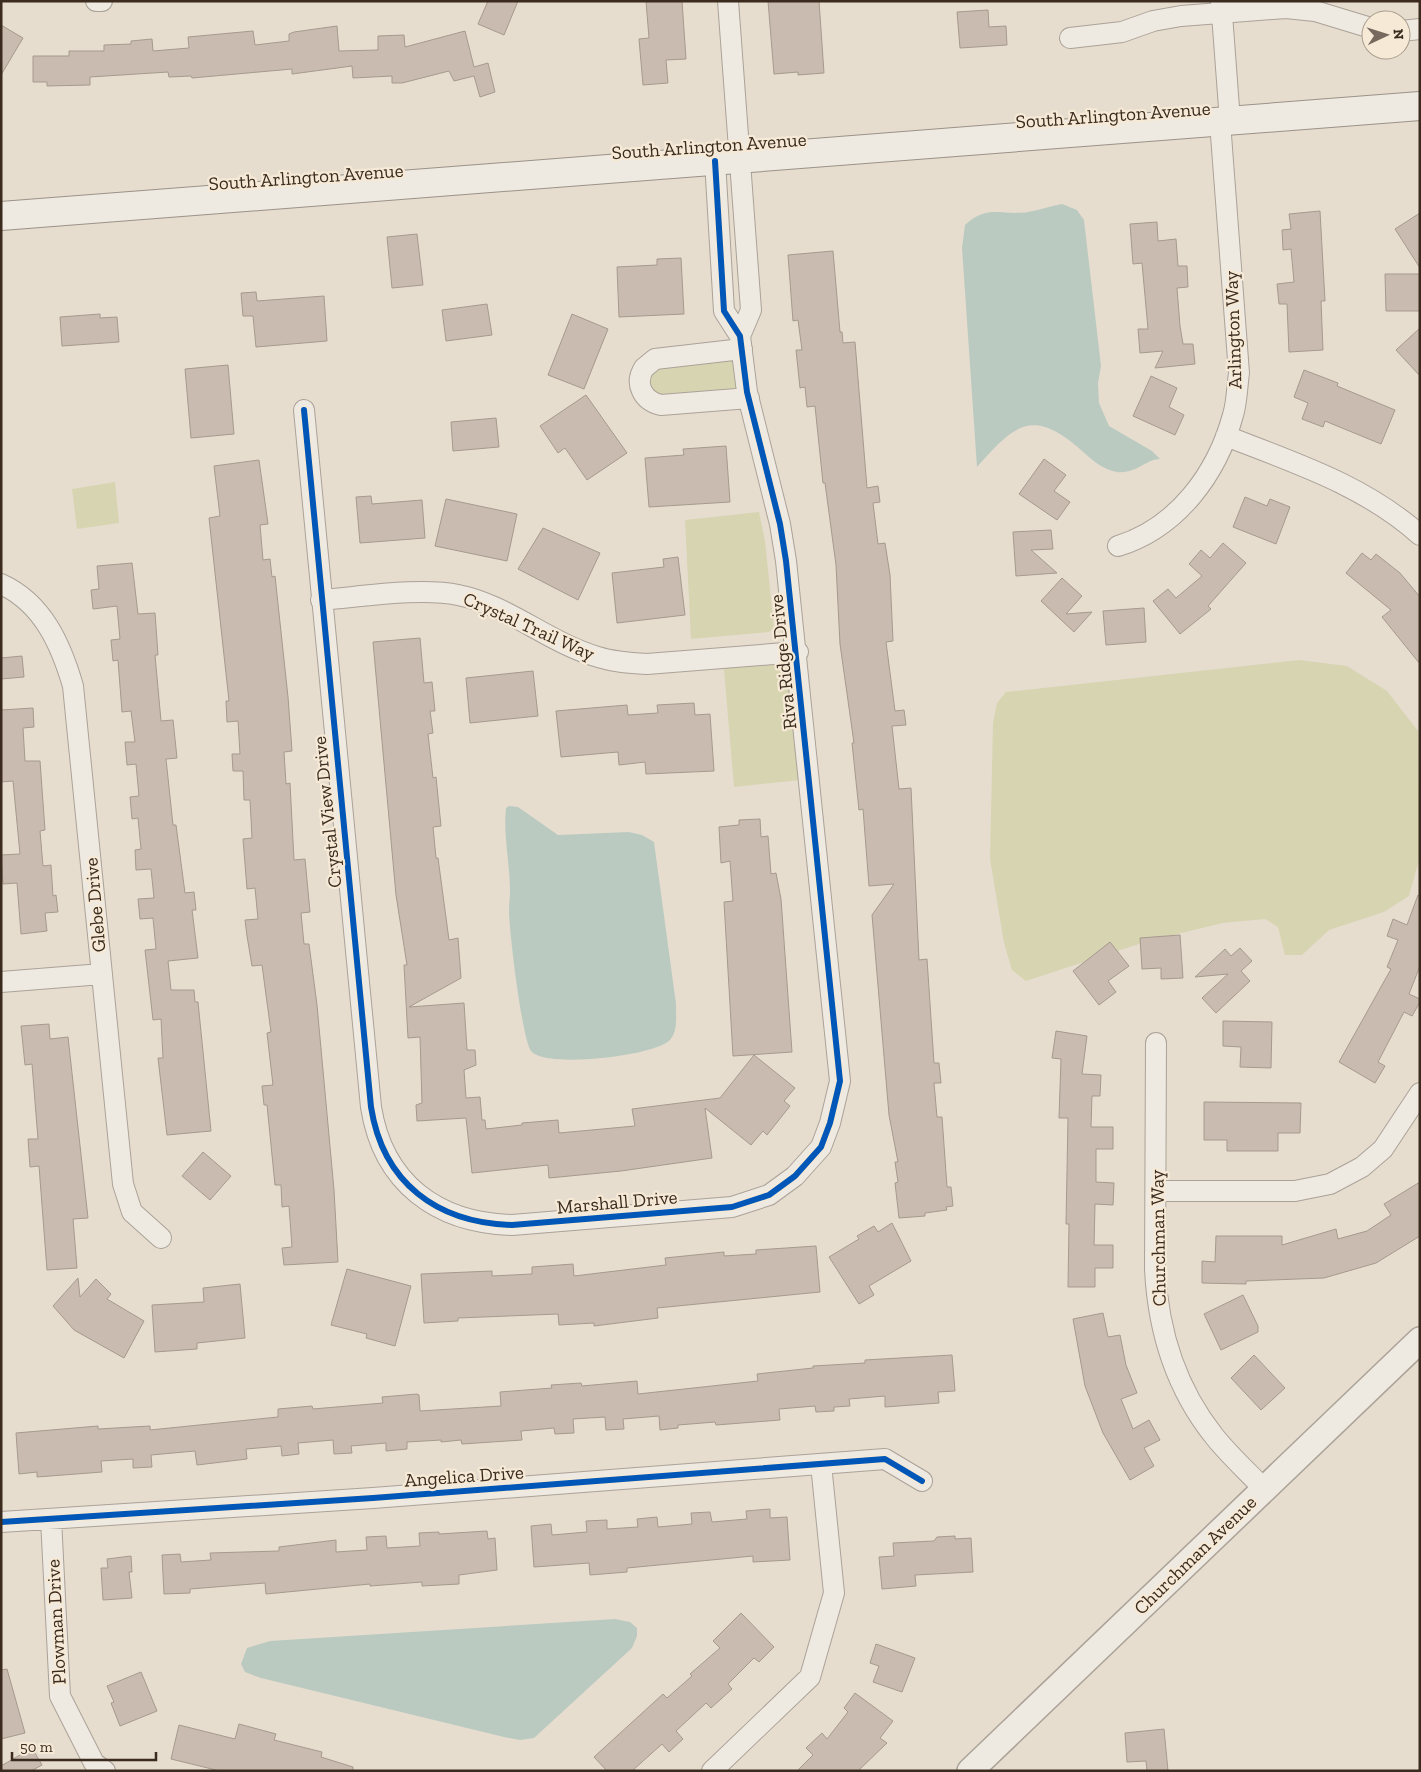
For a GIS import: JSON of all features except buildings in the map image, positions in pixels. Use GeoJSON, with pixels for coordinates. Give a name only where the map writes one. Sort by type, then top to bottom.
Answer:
{"type":"FeatureCollection","features":[{"type":"Feature","properties":{"kind":"main road","name":"South Arlington Avenue"},"geometry":{"type":"LineString","coordinates":[[1,216],[1420,106]]}},
{"type":"Feature","properties":{"kind":"street"},"geometry":{"type":"LineString","coordinates":[[96,1],[102,1]]}},
{"type":"Feature","properties":{"kind":"street","name":"Riva Ridge Drive"},"geometry":{"type":"LineString","coordinates":[[728,1],[728,160],[724,311],[741,342],[749,398],[780,524],[798,652],[840,1081],[826,1135],[809,1162]]}},
{"type":"Feature","properties":{"kind":"street"},"geometry":{"type":"LineString","coordinates":[[1070,38],[1122,32],[1170,18],[1221,7],[1309,10],[1361,25]]}},
{"type":"Feature","properties":{"kind":"street","name":"Arlington Way"},"geometry":{"type":"LineString","coordinates":[[1118,546],[1161,525],[1186,504],[1206,477],[1226,436],[1234,413],[1239,373],[1225,121],[1221,7]]}},
{"type":"Feature","properties":{"kind":"street"},"geometry":{"type":"LineString","coordinates":[[741,342],[655,359],[644,368],[640,383],[644,396],[661,406],[749,398]]}},
{"type":"Feature","properties":{"kind":"street","name":"Crystal View Drive"},"geometry":{"type":"LineString","coordinates":[[304,410],[373,1121],[381,1144],[395,1170],[420,1196]]}},
{"type":"Feature","properties":{"kind":"street"},"geometry":{"type":"LineString","coordinates":[[1226,436],[1345,484],[1391,512],[1420,535]]}},
{"type":"Feature","properties":{"kind":"street","name":"Glebe Drive"},"geometry":{"type":"LineString","coordinates":[[1,584],[18,592],[37,610],[65,659],[72,686],[123,1184],[132,1212],[161,1238]]}},
{"type":"Feature","properties":{"kind":"street","name":"Crystal Trail Way"},"geometry":{"type":"LineString","coordinates":[[321,600],[426,592],[459,595],[487,604],[579,650],[597,657],[624,663],[647,664],[798,652]]}},
{"type":"Feature","properties":{"kind":"street"},"geometry":{"type":"LineString","coordinates":[[1,982],[102,974]]}},
{"type":"Feature","properties":{"kind":"street","name":"Churchman Way"},"geometry":{"type":"LineString","coordinates":[[1156,1043],[1155,1269],[1157,1306],[1170,1359],[1185,1392],[1204,1423],[1264,1489]]}},
{"type":"Feature","properties":{"kind":"street"},"geometry":{"type":"LineString","coordinates":[[1156,1191],[1286,1192],[1313,1189],[1330,1184],[1362,1167],[1383,1149],[1420,1093]]}},
{"type":"Feature","properties":{"kind":"street","name":"Marshall Drive"},"geometry":{"type":"LineString","coordinates":[[420,1196],[451,1215],[486,1224],[512,1225],[732,1207],[769,1195],[795,1176],[809,1162]]}},
{"type":"Feature","properties":{"kind":"street","name":"Churchman Avenue"},"geometry":{"type":"LineString","coordinates":[[970,1771],[1420,1340]]}},
{"type":"Feature","properties":{"kind":"street","name":"Angelica Drive"},"geometry":{"type":"LineString","coordinates":[[1,1522],[373,1498],[886,1459],[922,1480]]}},
{"type":"Feature","properties":{"kind":"street"},"geometry":{"type":"LineString","coordinates":[[712,1771],[810,1677],[834,1593],[821,1464]]}},
{"type":"Feature","properties":{"kind":"street","name":"Plowman Drive"},"geometry":{"type":"LineString","coordinates":[[50,1519],[60,1696],[94,1763],[105,1771]]}},
{"type":"Feature","properties":{"kind":"shaded area"},"geometry":{"type":"Polygon","coordinates":[[[1062,204],[1077,210],[1084,220],[1101,366],[1098,383],[1099,403],[1109,426],[1152,451],[1160,459],[1150,461],[1130,471],[1112,471],[1097,464],[1064,437],[1036,425],[1013,432],[990,452],[977,467],[962,248],[965,225],[973,219],[988,213],[1028,212],[1062,204]]]}},
{"type":"Feature","properties":{"kind":"shaded area"},"geometry":{"type":"Polygon","coordinates":[[[742,349],[747,392],[670,405],[640,383],[641,372],[742,349]]]}},
{"type":"Feature","properties":{"kind":"shaded area"},"geometry":{"type":"Polygon","coordinates":[[[115,482],[119,523],[77,529],[72,489],[115,482]]]}},
{"type":"Feature","properties":{"kind":"shaded area"},"geometry":{"type":"Polygon","coordinates":[[[759,512],[765,541],[774,628],[769,632],[691,639],[685,520],[759,512]]]}},
{"type":"Feature","properties":{"kind":"shaded area"},"geometry":{"type":"Polygon","coordinates":[[[798,652],[810,779],[734,787],[723,658],[798,652]]]}},
{"type":"Feature","properties":{"kind":"shaded area"},"geometry":{"type":"Polygon","coordinates":[[[1299,660],[1347,666],[1387,691],[1418,731],[1420,857],[1409,896],[1384,912],[1329,930],[1302,955],[1285,955],[1278,927],[1265,919],[1223,923],[1148,941],[1026,981],[1012,970],[1004,943],[990,859],[993,723],[997,703],[1006,692],[1299,660]]]}},
{"type":"Feature","properties":{"kind":"shaded area"},"geometry":{"type":"Polygon","coordinates":[[[509,806],[518,807],[558,835],[629,832],[642,835],[654,842],[676,1004],[675,1028],[670,1040],[660,1046],[644,1051],[577,1060],[540,1056],[531,1051],[527,1042],[520,1006],[509,910],[510,881],[505,829],[506,808],[509,806]]]}},
{"type":"Feature","properties":{"kind":"shaded area"},"geometry":{"type":"Polygon","coordinates":[[[615,1619],[630,1622],[637,1628],[637,1636],[632,1648],[534,1738],[520,1740],[261,1678],[245,1672],[241,1664],[247,1648],[270,1641],[615,1619]]]}},
{"type":"Feature","properties":{"kind":"cycle path"},"geometry":{"type":"LineString","coordinates":[[304,410],[371,1107],[377,1134],[388,1157],[401,1177],[418,1194],[438,1207],[460,1216],[485,1222],[512,1225],[732,1207],[769,1195],[795,1176],[821,1147],[830,1123],[840,1081],[786,561],[780,524],[747,392],[740,336],[724,311],[715,161]]}},
{"type":"Feature","properties":{"kind":"cycle path"},"geometry":{"type":"LineString","coordinates":[[1,1522],[373,1498],[885,1459],[922,1481]]}}]}
